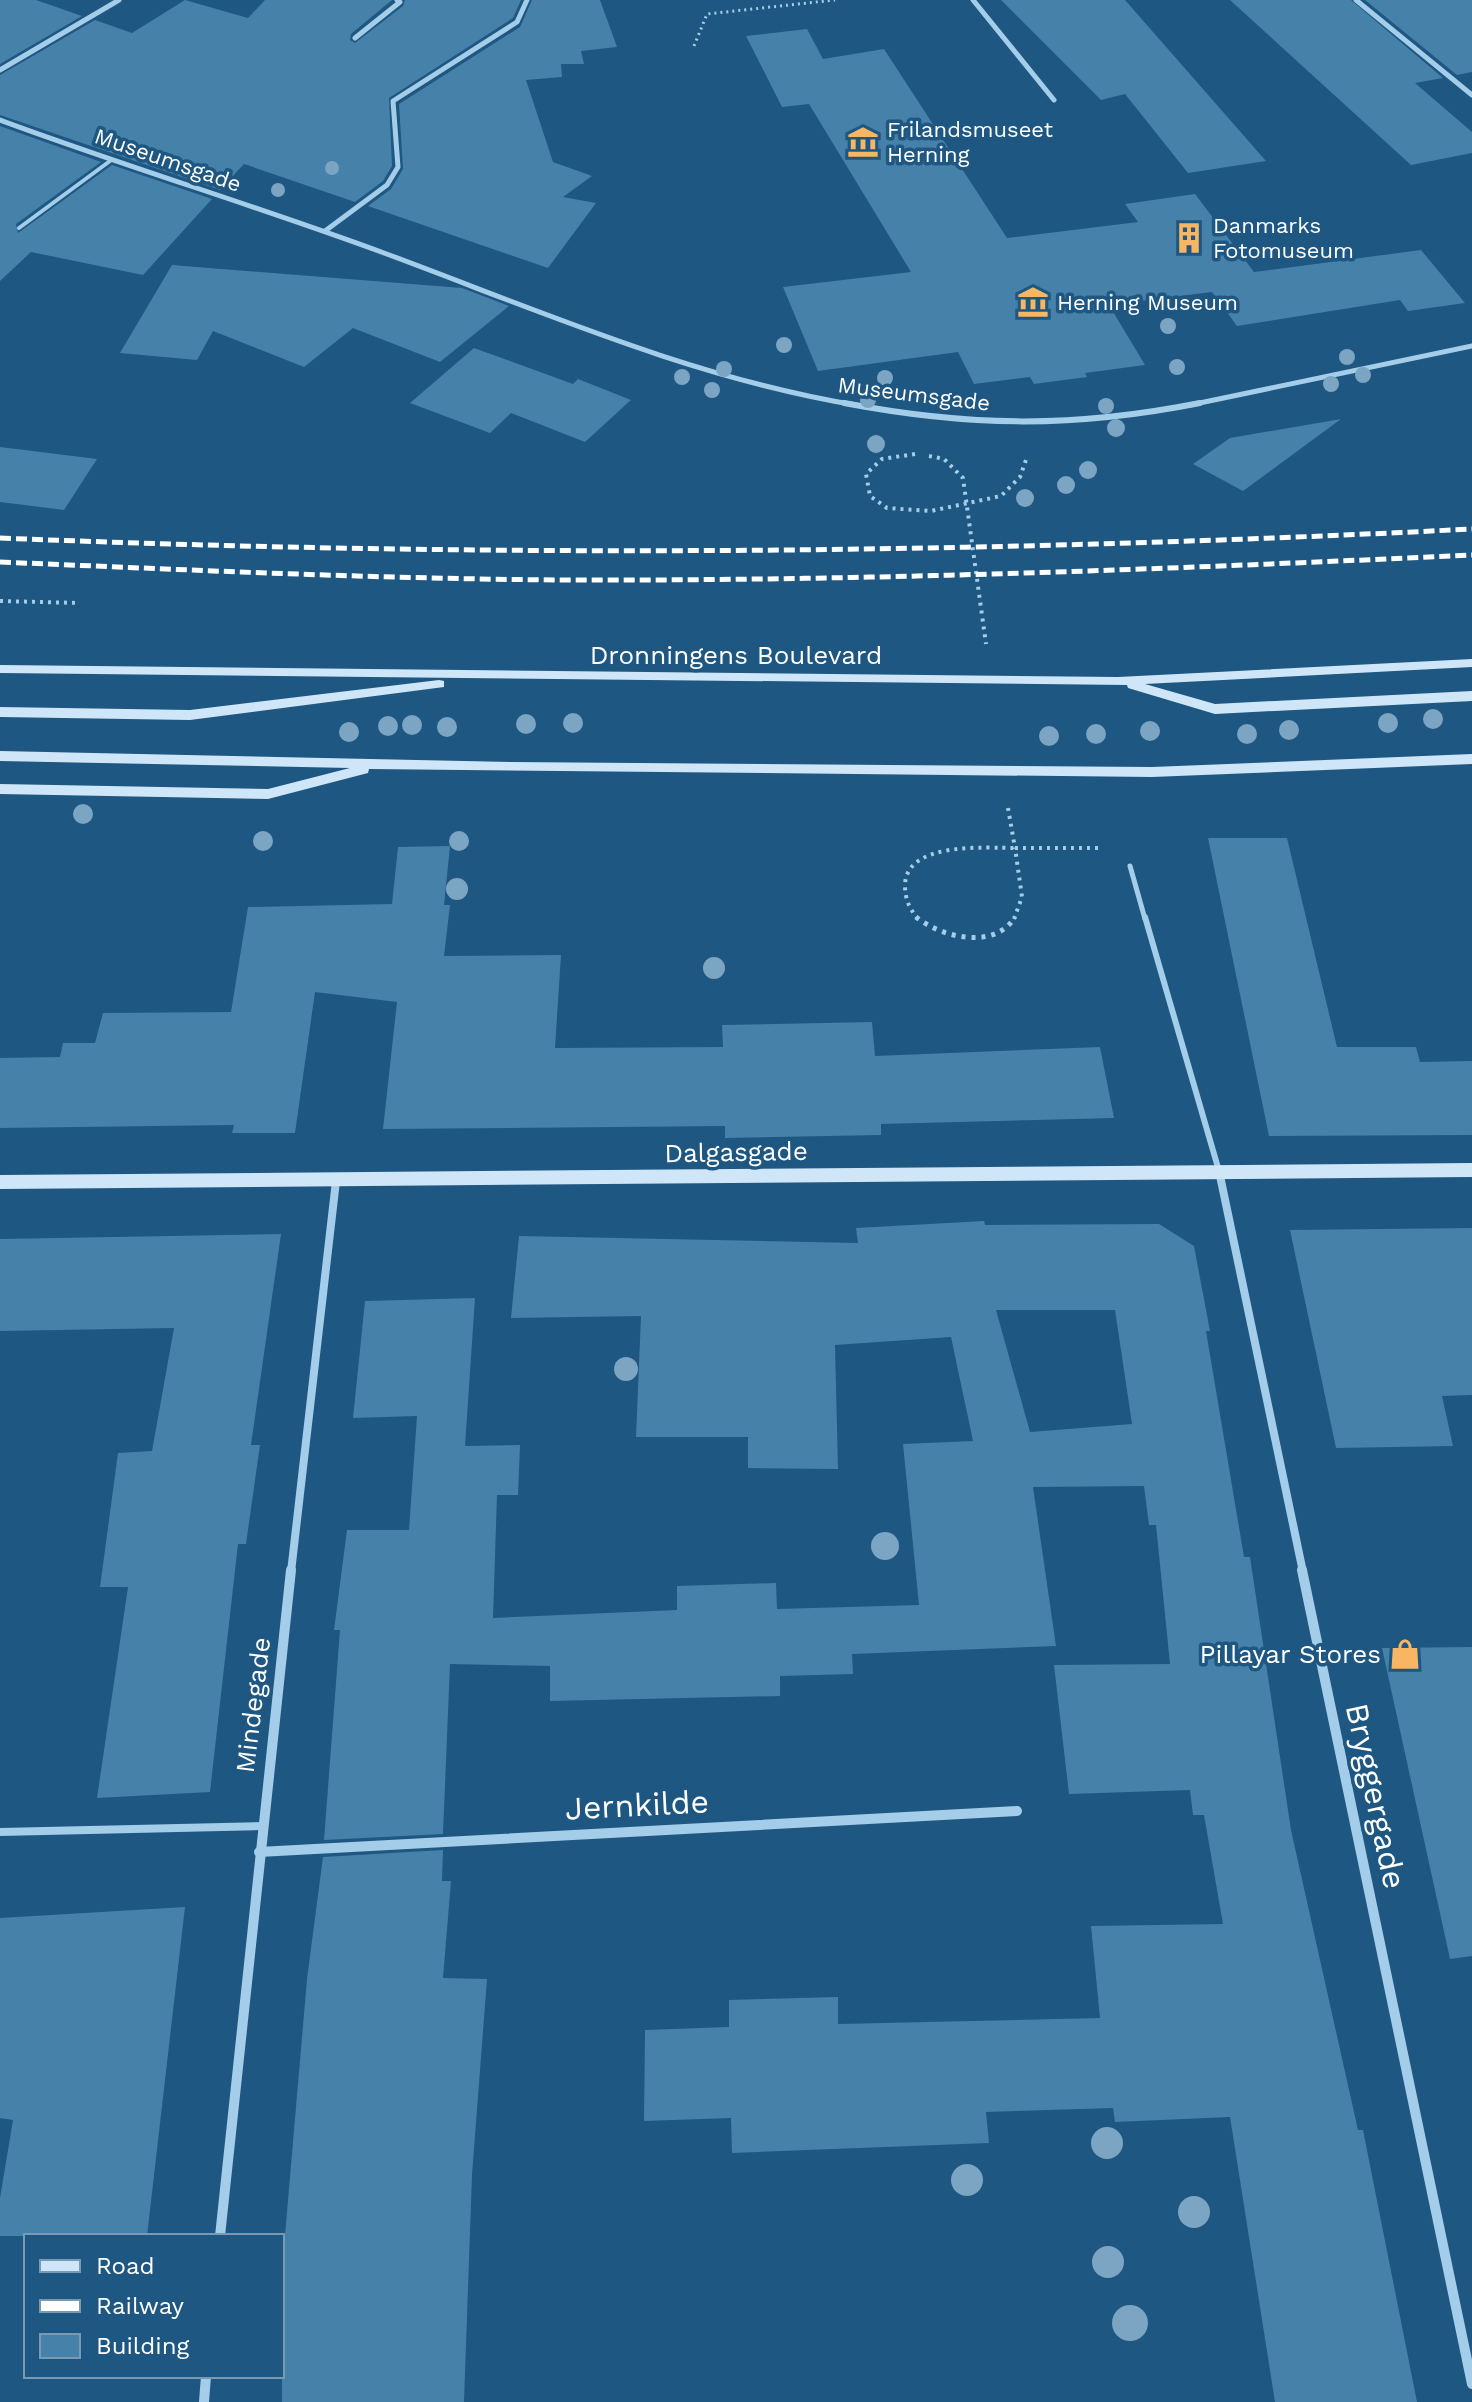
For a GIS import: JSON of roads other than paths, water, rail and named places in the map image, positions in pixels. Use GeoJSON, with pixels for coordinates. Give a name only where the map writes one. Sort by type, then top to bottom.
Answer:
{"type":"FeatureCollection","features":[{"type":"Feature","properties":{"kind":"main road","name":"Dronningens Boulevard"},"geometry":{"type":"LineString","coordinates":[[0,669],[496,677],[1118,681],[1472,663]]}},
{"type":"Feature","properties":{"kind":"main road"},"geometry":{"type":"LineString","coordinates":[[0,712],[190,715],[496,677]]}},
{"type":"Feature","properties":{"kind":"main road"},"geometry":{"type":"LineString","coordinates":[[1118,681],[1215,709],[1472,696]]}},
{"type":"Feature","properties":{"kind":"main road"},"geometry":{"type":"LineString","coordinates":[[0,756],[387,765],[1152,772],[1472,759]]}},
{"type":"Feature","properties":{"kind":"main road"},"geometry":{"type":"LineString","coordinates":[[0,789],[268,794],[387,765]]}},
{"type":"Feature","properties":{"kind":"main road","name":"Dalgasgade"},"geometry":{"type":"LineString","coordinates":[[0,1182],[1472,1170]]}},
{"type":"Feature","properties":{"kind":"street"},"geometry":{"type":"LineString","coordinates":[[0,70],[105,12],[119,0]]}},
{"type":"Feature","properties":{"kind":"street"},"geometry":{"type":"LineString","coordinates":[[355,38],[400,2],[397,0]]}},
{"type":"Feature","properties":{"kind":"street"},"geometry":{"type":"LineString","coordinates":[[325,231],[387,185],[398,167],[393,101],[517,22],[527,0]]}},
{"type":"Feature","properties":{"kind":"street"},"geometry":{"type":"LineString","coordinates":[[973,0],[1054,100]]}},
{"type":"Feature","properties":{"kind":"street"},"geometry":{"type":"LineString","coordinates":[[1356,0],[1472,95]]}},
{"type":"Feature","properties":{"kind":"street","name":"Museumsgade"},"geometry":{"type":"LineString","coordinates":[[0,120],[110,161],[325,231],[733,379],[877,411],[1028,424],[1079,422],[1189,405],[1472,346]]}},
{"type":"Feature","properties":{"kind":"street","name":"Bryggergade"},"geometry":{"type":"LineString","coordinates":[[1219,1171],[1472,2384]]}},
{"type":"Feature","properties":{"kind":"street","name":"Mindegade"},"geometry":{"type":"LineString","coordinates":[[220,2234],[259,1852],[336,1181]]}},
{"type":"Feature","properties":{"kind":"street","name":"Jernkilde"},"geometry":{"type":"LineString","coordinates":[[259,1852],[1017,1811]]}},
{"type":"Feature","properties":{"kind":"street"},"geometry":{"type":"LineString","coordinates":[[204,2402],[206,2378]]}},
{"type":"Feature","properties":{"kind":"lane"},"geometry":{"type":"LineString","coordinates":[[19,228],[110,161]]}},
{"type":"Feature","properties":{"kind":"lane"},"geometry":{"type":"LineString","coordinates":[[1130,866],[1219,1171]]}},
{"type":"Feature","properties":{"kind":"lane"},"geometry":{"type":"LineString","coordinates":[[0,1832],[262,1826]]}},
{"type":"Feature","properties":{"kind":"railway"},"geometry":{"type":"LineString","coordinates":[[0,538],[368,549],[736,550],[1104,544],[1472,529]]}},
{"type":"Feature","properties":{"kind":"railway"},"geometry":{"type":"LineString","coordinates":[[0,562],[428,578],[683,580],[1021,573],[1472,555]]}},
{"type":"Feature","properties":{"kind":"place","name":"Frilandsmuseet Herning"},"geometry":{"type":"Point","coordinates":[863,142]}},
{"type":"Feature","properties":{"kind":"place","name":"Danmarks Fotomuseum"},"geometry":{"type":"Point","coordinates":[1189,238]}},
{"type":"Feature","properties":{"kind":"place","name":"Herning Museum"},"geometry":{"type":"Point","coordinates":[1033,302]}},
{"type":"Feature","properties":{"kind":"place","name":"Pillayar Stores"},"geometry":{"type":"Point","coordinates":[1405,1654]}}]}
